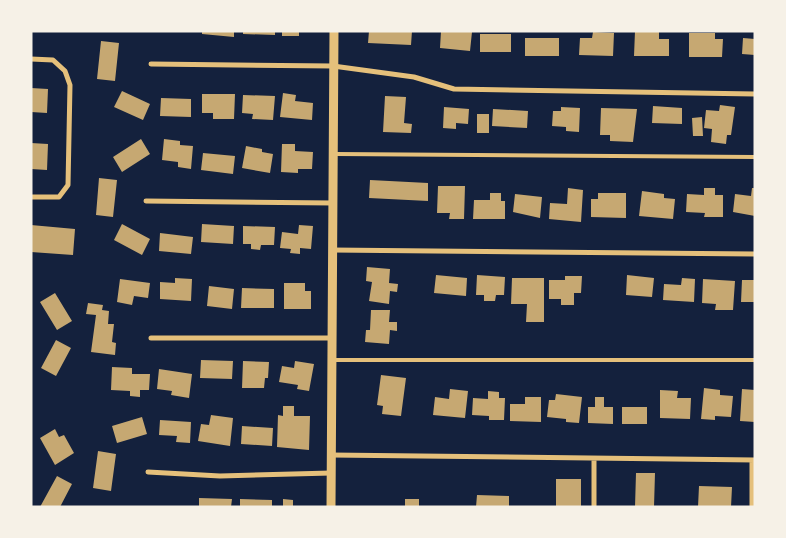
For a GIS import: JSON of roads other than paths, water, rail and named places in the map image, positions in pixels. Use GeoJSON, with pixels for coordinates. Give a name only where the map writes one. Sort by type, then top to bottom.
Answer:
{"type":"FeatureCollection","features":[{"type":"Feature","properties":{"kind":"street"},"geometry":{"type":"LineString","coordinates":[[330,507],[334,31]]}},
{"type":"Feature","properties":{"kind":"street"},"geometry":{"type":"LineString","coordinates":[[31,59],[53,60],[65,71],[70,85],[68,185],[59,197],[31,197]]}},
{"type":"Feature","properties":{"kind":"street"},"geometry":{"type":"LineString","coordinates":[[151,64],[333,66],[414,77],[454,89],[755,94]]}},
{"type":"Feature","properties":{"kind":"street"},"geometry":{"type":"LineString","coordinates":[[146,201],[333,203]]}},
{"type":"Feature","properties":{"kind":"street"},"geometry":{"type":"LineString","coordinates":[[332,250],[755,254]]}},
{"type":"Feature","properties":{"kind":"street"},"geometry":{"type":"LineString","coordinates":[[151,338],[332,338]]}},
{"type":"Feature","properties":{"kind":"street"},"geometry":{"type":"LineString","coordinates":[[331,454],[753,460],[752,507]]}},
{"type":"Feature","properties":{"kind":"street"},"geometry":{"type":"LineString","coordinates":[[594,459],[594,507]]}},
{"type":"Feature","properties":{"kind":"street"},"geometry":{"type":"LineString","coordinates":[[148,472],[220,476],[331,473]]}},
{"type":"Feature","properties":{"kind":"lane"},"geometry":{"type":"LineString","coordinates":[[333,154],[755,156]]}},
{"type":"Feature","properties":{"kind":"lane"},"geometry":{"type":"LineString","coordinates":[[332,360],[755,360]]}}]}
